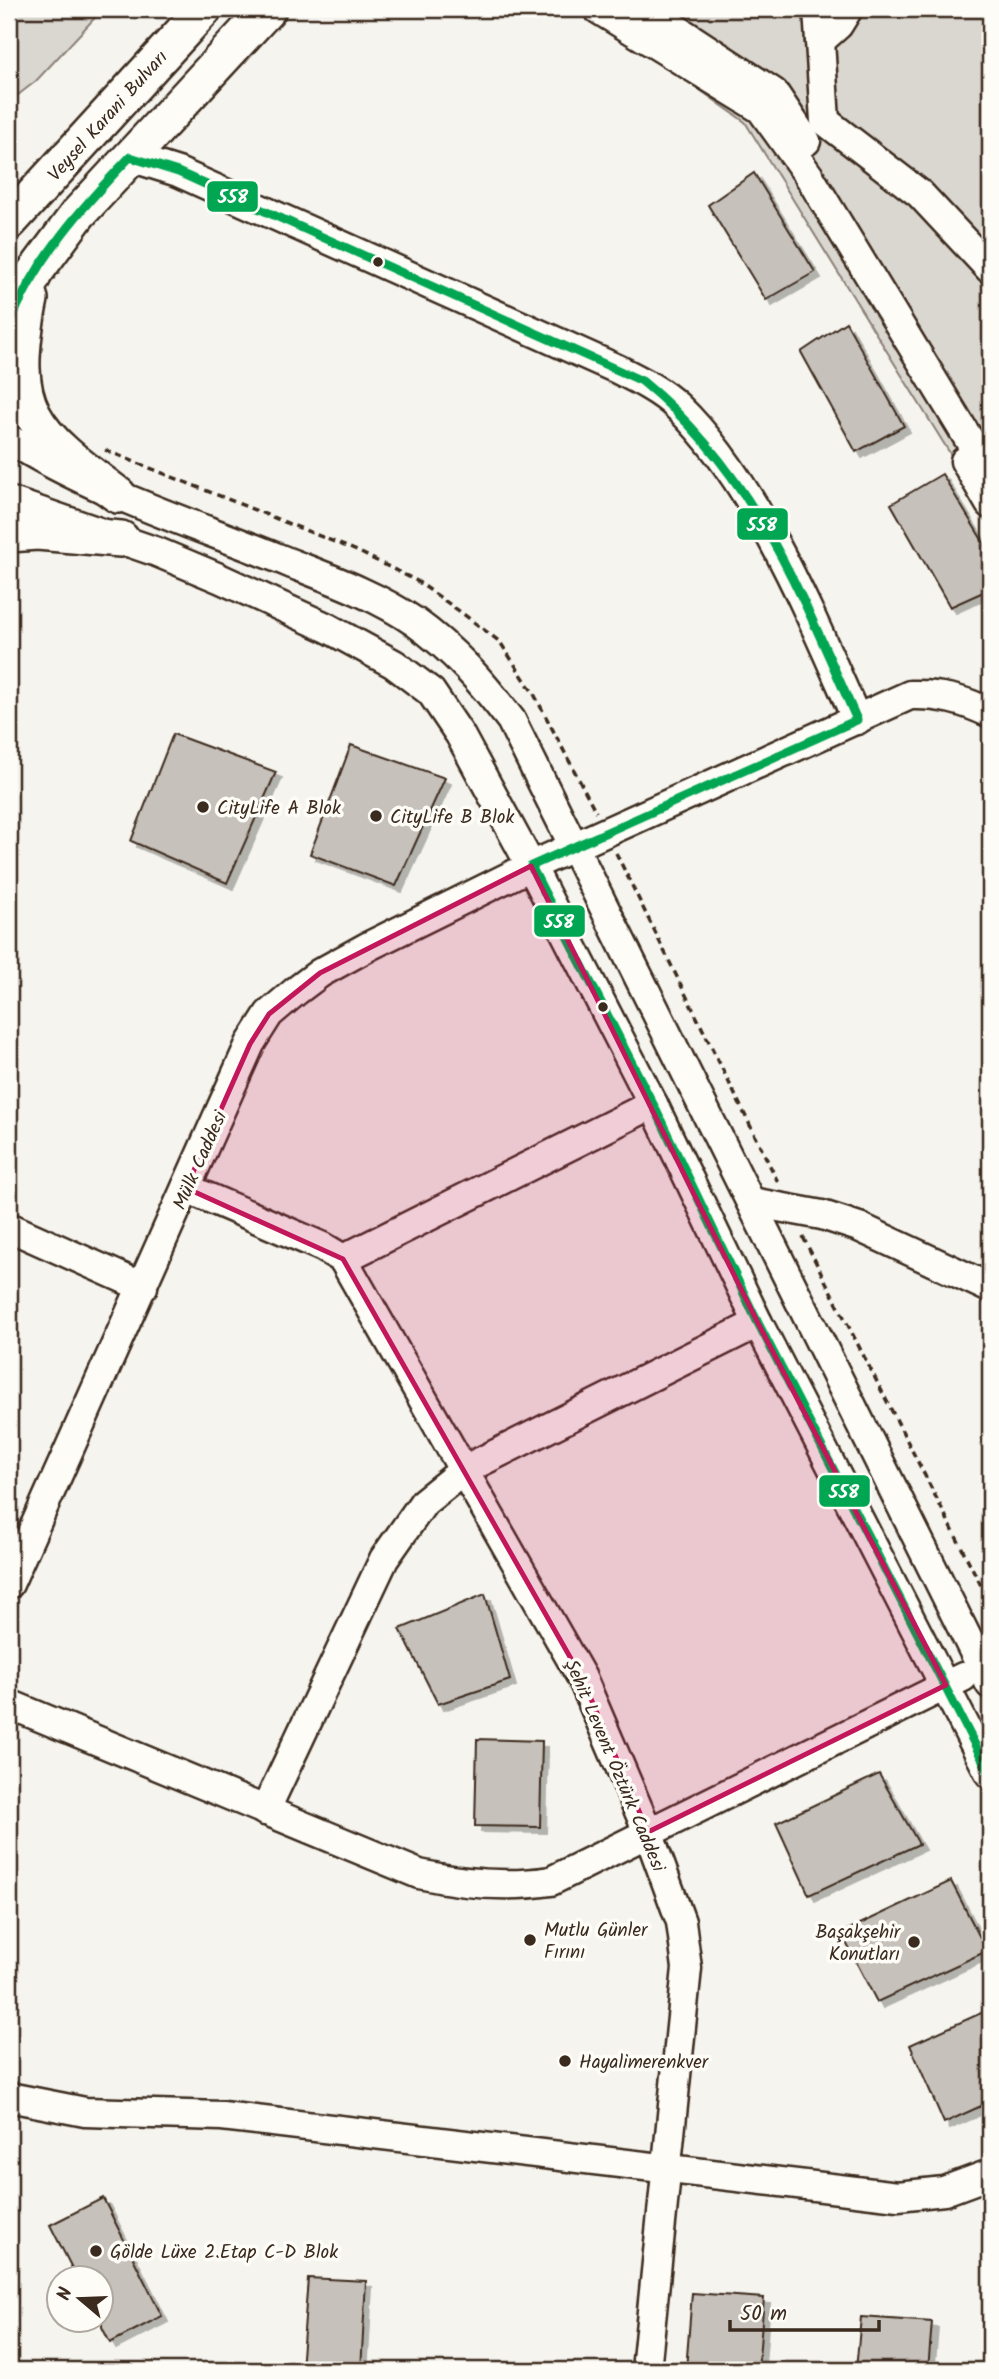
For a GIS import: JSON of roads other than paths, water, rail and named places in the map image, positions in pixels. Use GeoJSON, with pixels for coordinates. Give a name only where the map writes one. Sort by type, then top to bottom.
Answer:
{"type":"FeatureCollection","features":[{"type":"Feature","properties":{"kind":"main road","name":"Veysel Karani Bulvarı"},"geometry":{"type":"LineString","coordinates":[[9,222],[204,9]]}},
{"type":"Feature","properties":{"kind":"main road"},"geometry":{"type":"LineString","coordinates":[[9,326],[36,272],[78,214],[268,9]]}},
{"type":"Feature","properties":{"kind":"main road"},"geometry":{"type":"LineString","coordinates":[[36,272],[23,332],[20,376],[30,412],[50,442],[118,495]]}},
{"type":"Feature","properties":{"kind":"main road"},"geometry":{"type":"LineString","coordinates":[[9,534],[37,532],[121,539]]}},
{"type":"Feature","properties":{"kind":"street"},"geometry":{"type":"LineString","coordinates":[[598,9],[761,109],[809,176],[990,474]]}},
{"type":"Feature","properties":{"kind":"street"},"geometry":{"type":"LineString","coordinates":[[646,9],[774,93],[837,187],[990,443]]}},
{"type":"Feature","properties":{"kind":"street"},"geometry":{"type":"LineString","coordinates":[[818,9],[825,121],[920,194],[990,269]]}},
{"type":"Feature","properties":{"kind":"street"},"geometry":{"type":"LineString","coordinates":[[820,41],[838,24],[848,9]]}},
{"type":"Feature","properties":{"kind":"street"},"geometry":{"type":"LineString","coordinates":[[761,109],[772,148],[826,220],[990,504]]}},
{"type":"Feature","properties":{"kind":"street"},"geometry":{"type":"LineString","coordinates":[[130,157],[178,172],[615,368],[662,394],[678,408],[740,483],[815,625],[857,720]]}},
{"type":"Feature","properties":{"kind":"street"},"geometry":{"type":"LineString","coordinates":[[9,439],[53,467],[335,581],[413,621],[473,670],[511,720],[988,1672],[946,1685],[551,1881],[491,1885],[419,1874],[9,1704]]}},
{"type":"Feature","properties":{"kind":"street"},"geometry":{"type":"LineString","coordinates":[[9,501],[121,539],[219,578],[328,628],[394,664],[431,692],[460,735],[531,866],[653,1104],[758,1323],[990,1774]]}},
{"type":"Feature","properties":{"kind":"street","name":"Mülk Caddesi"},"geometry":{"type":"LineString","coordinates":[[9,1584],[250,1044],[269,1014],[320,974],[531,866],[910,695],[965,701],[990,713]]}},
{"type":"Feature","properties":{"kind":"street"},"geometry":{"type":"LineString","coordinates":[[186,1188],[323,1247],[343,1259],[653,1104]]}},
{"type":"Feature","properties":{"kind":"street"},"geometry":{"type":"LineString","coordinates":[[751,1202],[822,1215],[859,1227],[990,1288]]}},
{"type":"Feature","properties":{"kind":"street"},"geometry":{"type":"LineString","coordinates":[[9,1227],[143,1287]]}},
{"type":"Feature","properties":{"kind":"street","name":"Şehit Levent Öztürk Caddesi"},"geometry":{"type":"LineString","coordinates":[[343,1259],[582,1678],[648,1832],[681,1922],[687,1968],[646,2370]]}},
{"type":"Feature","properties":{"kind":"street"},"geometry":{"type":"LineString","coordinates":[[265,1811],[384,1559],[424,1502],[464,1470],[758,1323]]}},
{"type":"Feature","properties":{"kind":"street"},"geometry":{"type":"LineString","coordinates":[[9,2097],[85,2112],[222,2116],[898,2196],[944,2192],[990,2175]]}},
{"type":"Feature","properties":{"kind":"place","name":"CityLife A Blok"},"geometry":{"type":"Point","coordinates":[203,807]}},
{"type":"Feature","properties":{"kind":"place","name":"CityLife B Blok"},"geometry":{"type":"Point","coordinates":[376,816]}},
{"type":"Feature","properties":{"kind":"place","name":"Mutlu Günler Fırını"},"geometry":{"type":"Point","coordinates":[530,1940]}},
{"type":"Feature","properties":{"kind":"place","name":"Başakşehir Konutları"},"geometry":{"type":"Point","coordinates":[914,1942]}},
{"type":"Feature","properties":{"kind":"place","name":"Hayalimerenkver"},"geometry":{"type":"Point","coordinates":[565,2061]}},
{"type":"Feature","properties":{"kind":"place","name":"Gölde Lüxe 2.Etap C-D Blok"},"geometry":{"type":"Point","coordinates":[96,2251]}}]}
